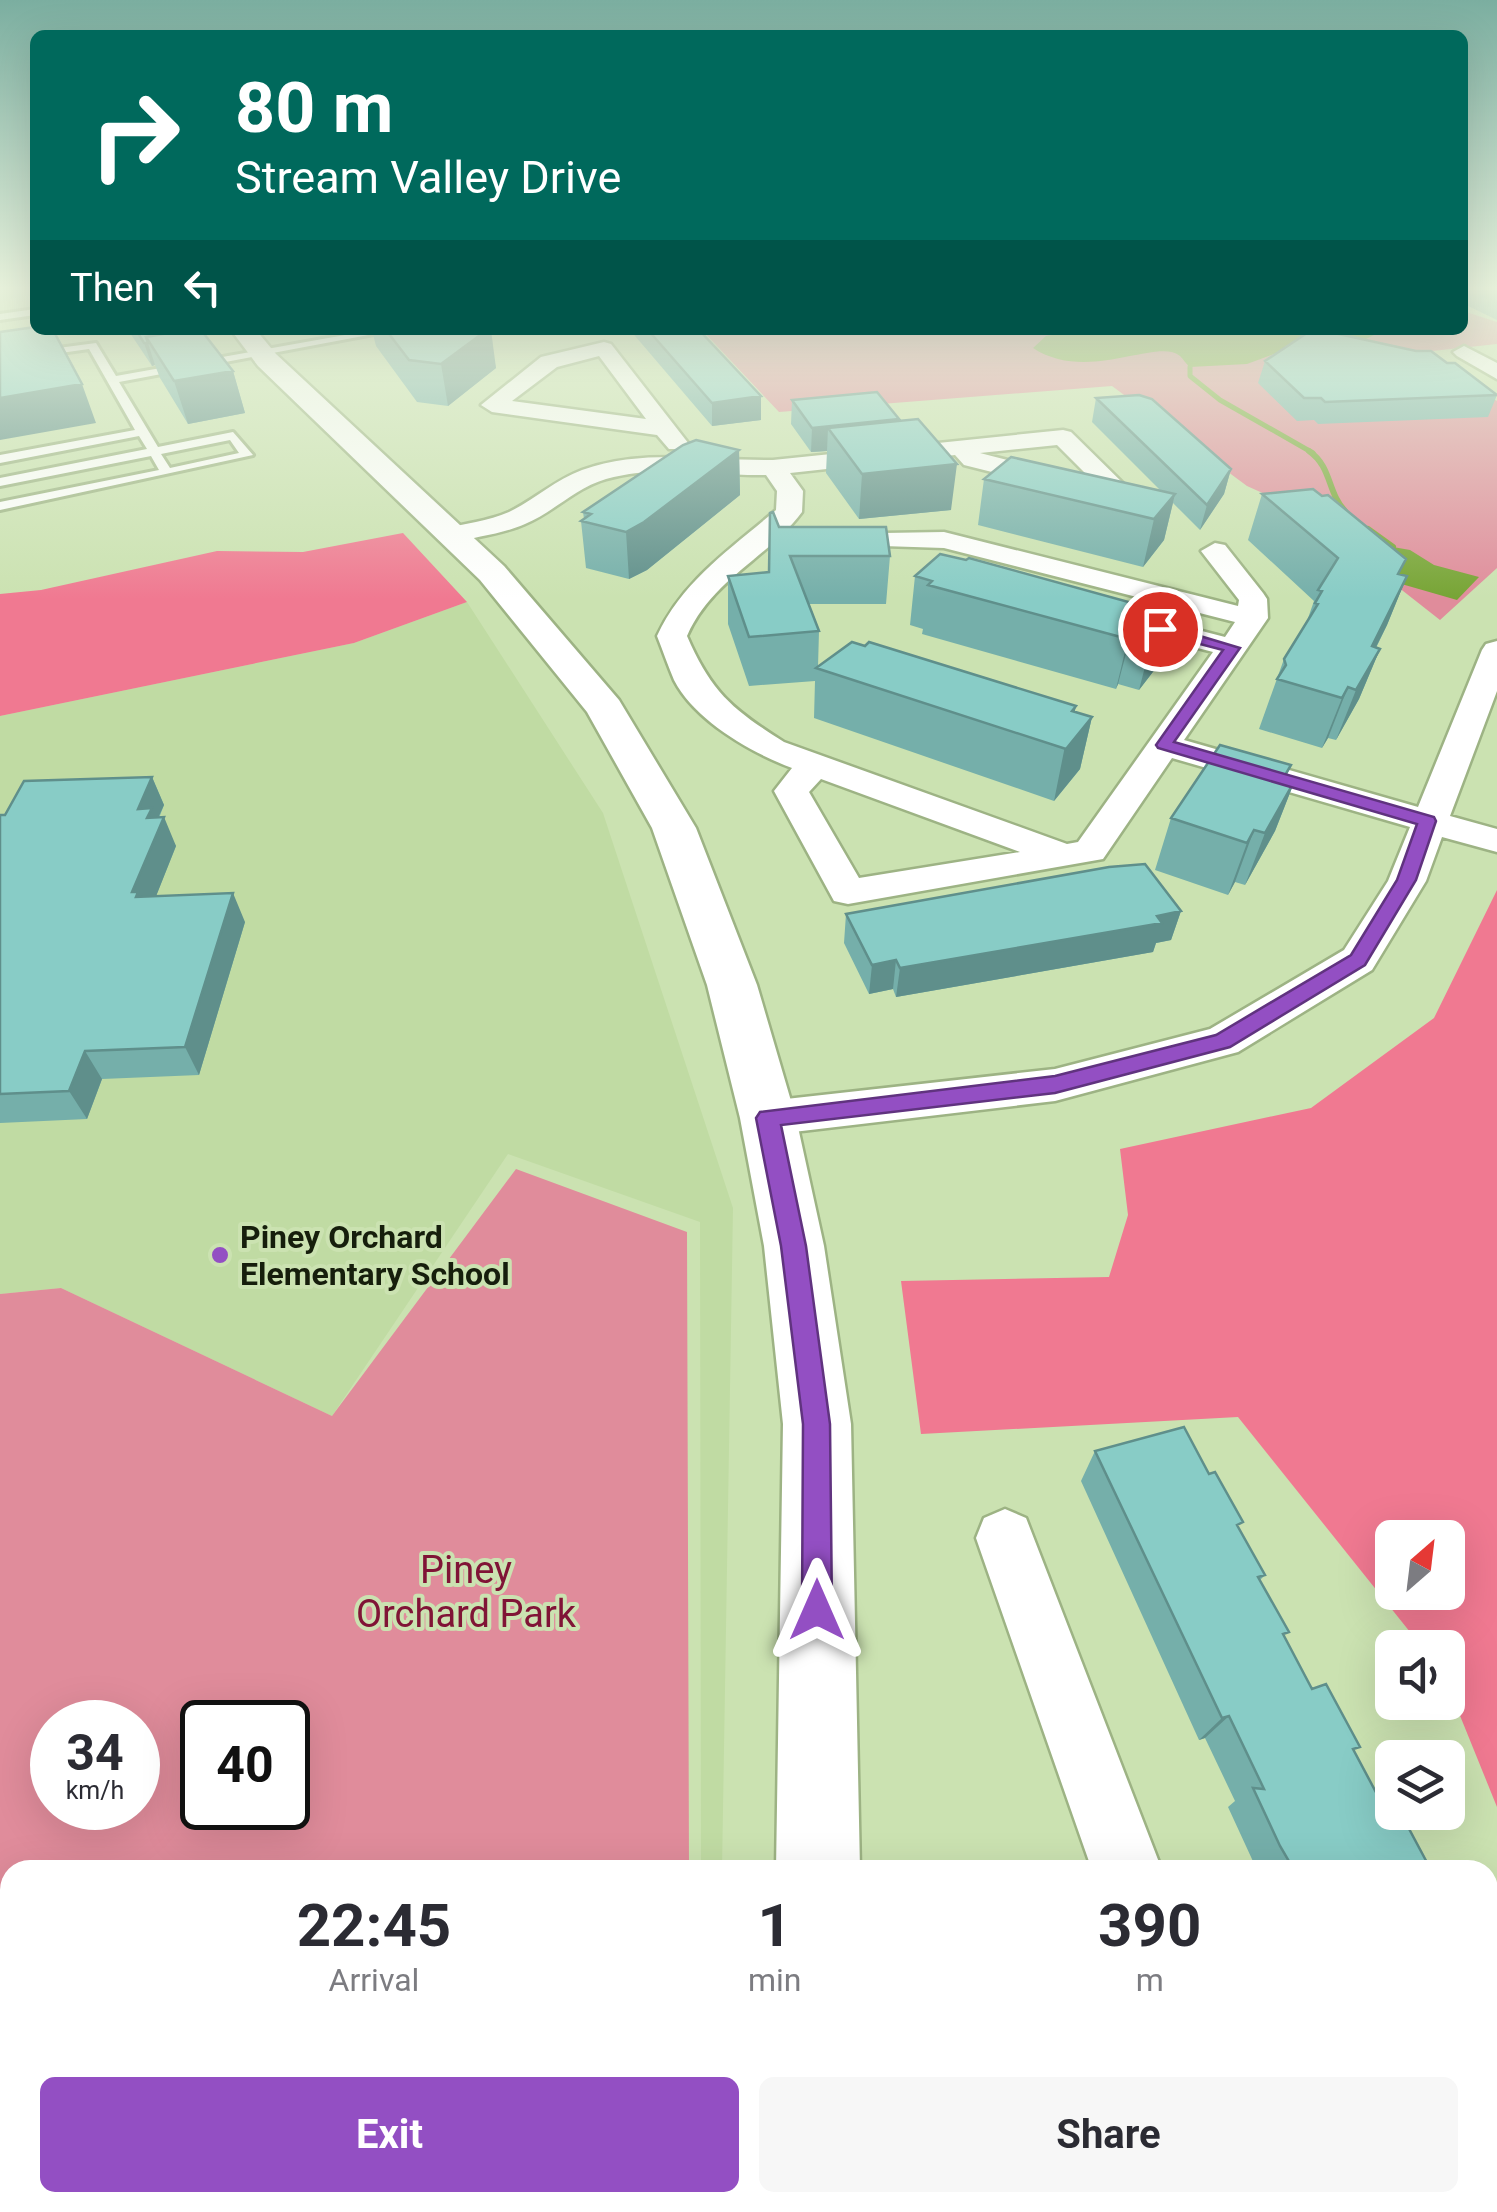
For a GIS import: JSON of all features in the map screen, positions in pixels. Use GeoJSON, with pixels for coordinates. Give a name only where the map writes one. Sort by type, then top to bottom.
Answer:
{"type":"FeatureCollection","features":[{"type":"Feature","properties":{"kind":"street"},"geometry":{"type":"LineString","coordinates":[[304,393],[458,541],[546,634],[605,708],[674,828],[732,985],[768,1118],[794,1246],[816,1424],[818,1860]]}},
{"type":"Feature","properties":{"kind":"street"},"geometry":{"type":"LineString","coordinates":[[507,393],[492,405],[666,429]]}},
{"type":"Feature","properties":{"kind":"street"},"geometry":{"type":"LineString","coordinates":[[639,393],[693,465]]}},
{"type":"Feature","properties":{"kind":"street"},"geometry":{"type":"LineString","coordinates":[[458,541],[531,528],[608,483],[679,472],[693,465],[773,466],[1063,438],[1123,497],[973,460],[962,448]]}},
{"type":"Feature","properties":{"kind":"street"},"geometry":{"type":"LineString","coordinates":[[773,466],[790,490],[789,512],[703,584],[681,609],[672,636],[691,682],[734,725],[772,748],[812,766],[1065,856]]}},
{"type":"Feature","properties":{"kind":"street"},"geometry":{"type":"LineString","coordinates":[[762,538],[830,543],[883,538],[944,540],[1253,618]]}},
{"type":"Feature","properties":{"kind":"street"},"geometry":{"type":"LineString","coordinates":[[883,538],[900,556],[929,567]]}},
{"type":"Feature","properties":{"kind":"street"},"geometry":{"type":"LineString","coordinates":[[812,766],[791,791],[848,892],[1090,851],[1253,618],[1253,599],[1215,550]]}},
{"type":"Feature","properties":{"kind":"street"},"geometry":{"type":"LineString","coordinates":[[1078,608],[1232,648]]}},
{"type":"Feature","properties":{"kind":"street"},"geometry":{"type":"LineString","coordinates":[[768,1118],[1055,1084],[1223,1042],[1358,960],[1407,880],[1497,650]]}},
{"type":"Feature","properties":{"kind":"street"},"geometry":{"type":"LineString","coordinates":[[1164,745],[1497,841]]}},
{"type":"Feature","properties":{"kind":"street"},"geometry":{"type":"LineString","coordinates":[[1005,1538],[1122,1860]]}},
{"type":"Feature","properties":{"kind":"lane"},"geometry":{"type":"LineString","coordinates":[[120,393],[166,472]]}},
{"type":"Feature","properties":{"kind":"lane"},"geometry":{"type":"LineString","coordinates":[[0,459],[142,432]]}},
{"type":"Feature","properties":{"kind":"lane"},"geometry":{"type":"LineString","coordinates":[[0,482],[233,436],[247,455],[0,506]]}},
{"type":"Feature","properties":{"kind":"shaded area"},"geometry":{"type":"Polygon","coordinates":[[[403,533],[467,602],[354,643],[0,716],[0,594],[41,590],[217,551],[303,552],[403,533]]]}},
{"type":"Feature","properties":{"kind":"shaded area"},"geometry":{"type":"Polygon","coordinates":[[[1385,550],[1410,550],[1434,565],[1479,577],[1457,600],[1398,583],[1385,550]]]}},
{"type":"Feature","properties":{"kind":"shaded area","name":"Piney Orchard Elementary School"},"geometry":{"type":"Polygon","coordinates":[[[467,602],[603,813],[733,1208],[722,1860],[701,1860],[700,1222],[508,1154],[332,1416],[61,1288],[0,1294],[0,716],[354,643],[467,602]]]}},
{"type":"Feature","properties":{"kind":"shaded area"},"geometry":{"type":"Polygon","coordinates":[[[1497,890],[1497,1807],[1462,1720],[1465,1720],[1465,1630],[1408,1630],[1392,1610],[1465,1610],[1465,1520],[1375,1520],[1375,1588],[1238,1417],[921,1434],[901,1281],[1109,1277],[1128,1215],[1120,1149],[1311,1108],[1434,1018],[1497,890]]]}},
{"type":"Feature","properties":{"kind":"green space"},"geometry":{"type":"Polygon","coordinates":[[[761,393],[1019,393],[779,412],[761,393]]]}},
{"type":"Feature","properties":{"kind":"green space"},"geometry":{"type":"Polygon","coordinates":[[[1122,393],[1485,393],[1497,401],[1497,568],[1440,620],[1300,510],[1247,486],[1122,393]]]}},
{"type":"Feature","properties":{"kind":"green space","name":"Piney Orchard Park"},"geometry":{"type":"Polygon","coordinates":[[[516,1169],[687,1232],[689,1860],[0,1860],[0,1294],[61,1288],[332,1416],[516,1169]]]}},
{"type":"Feature","properties":{"kind":"building"},"geometry":{"type":"Polygon","coordinates":[[[0,393],[28,393],[0,398],[0,393]]]}},
{"type":"Feature","properties":{"kind":"building"},"geometry":{"type":"Polygon","coordinates":[[[703,393],[761,396],[712,403],[703,393]]]}},
{"type":"Feature","properties":{"kind":"building"},"geometry":{"type":"Polygon","coordinates":[[[878,393],[899,419],[812,428],[792,400],[878,393]]]}},
{"type":"Feature","properties":{"kind":"building"},"geometry":{"type":"Polygon","coordinates":[[[1299,393],[1497,395],[1325,402],[1321,398],[1304,398],[1299,393]]]}},
{"type":"Feature","properties":{"kind":"building"},"geometry":{"type":"Polygon","coordinates":[[[1139,395],[1152,399],[1231,469],[1207,505],[1096,398],[1139,395]]]}},
{"type":"Feature","properties":{"kind":"building"},"geometry":{"type":"Polygon","coordinates":[[[918,419],[957,464],[862,474],[828,428],[918,419]]]}},
{"type":"Feature","properties":{"kind":"building"},"geometry":{"type":"Polygon","coordinates":[[[696,440],[739,450],[626,532],[581,521],[591,514],[583,512],[696,440]]]}},
{"type":"Feature","properties":{"kind":"building"},"geometry":{"type":"Polygon","coordinates":[[[1011,457],[1175,494],[1154,519],[984,479],[1011,457]]]}},
{"type":"Feature","properties":{"kind":"building"},"geometry":{"type":"Polygon","coordinates":[[[1313,489],[1322,496],[1328,495],[1406,559],[1398,574],[1407,576],[1372,646],[1380,649],[1356,690],[1348,687],[1342,698],[1277,679],[1286,665],[1284,659],[1318,604],[1315,603],[1322,591],[1318,590],[1338,558],[1262,494],[1313,489]]]}},
{"type":"Feature","properties":{"kind":"building"},"geometry":{"type":"Polygon","coordinates":[[[773,512],[779,527],[886,527],[890,556],[790,556],[819,631],[749,637],[728,576],[769,572],[773,512]]]}},
{"type":"Feature","properties":{"kind":"building"},"geometry":{"type":"Polygon","coordinates":[[[940,554],[969,558],[1172,614],[1152,640],[1131,635],[1128,639],[928,585],[932,581],[915,576],[940,554]]]}},
{"type":"Feature","properties":{"kind":"building"},"geometry":{"type":"Polygon","coordinates":[[[852,642],[865,646],[869,642],[1076,706],[1072,711],[1092,717],[1066,749],[816,668],[852,642]]]}},
{"type":"Feature","properties":{"kind":"building"},"geometry":{"type":"Polygon","coordinates":[[[1220,745],[1291,765],[1284,777],[1295,780],[1265,833],[1254,830],[1247,843],[1171,818],[1220,745]]]}},
{"type":"Feature","properties":{"kind":"building"},"geometry":{"type":"Polygon","coordinates":[[[152,777],[138,809],[152,808],[147,818],[164,817],[132,892],[138,892],[136,897],[233,893],[185,1047],[85,1051],[69,1091],[0,1094],[0,815],[5,815],[24,781],[152,777]]]}},
{"type":"Feature","properties":{"kind":"building"},"geometry":{"type":"Polygon","coordinates":[[[1145,864],[1181,911],[1157,916],[1162,923],[900,968],[896,960],[872,965],[846,914],[1109,867],[1145,864]]]}},
{"type":"Feature","properties":{"kind":"building"},"geometry":{"type":"Polygon","coordinates":[[[1184,1427],[1209,1474],[1215,1472],[1243,1522],[1237,1525],[1265,1575],[1258,1577],[1289,1632],[1283,1634],[1312,1689],[1326,1684],[1360,1747],[1353,1749],[1375,1790],[1375,1830],[1410,1830],[1426,1860],[1288,1860],[1253,1788],[1264,1789],[1229,1716],[1222,1718],[1095,1451],[1184,1427]]]}},
{"type":"Feature","properties":{"kind":"waterway"},"geometry":{"type":"LineString","coordinates":[[1212,393],[1313,453]]}},
{"type":"Feature","properties":{"kind":"waterway"},"geometry":{"type":"LineString","coordinates":[[1309,451],[1322,464],[1345,511]]}},
{"type":"Feature","properties":{"kind":"waterway"},"geometry":{"type":"LineString","coordinates":[[1368,529],[1393,547]]}},
{"type":"Feature","properties":{"kind":"place","name":"Piney Orchard Elementary School"},"geometry":{"type":"Point","coordinates":[220,1255]}},
{"type":"Feature","properties":{"kind":"route"},"geometry":{"type":"LineString","coordinates":[[817,1610],[816,1424],[794,1246],[768,1118],[1055,1084],[1223,1042],[1358,960],[1407,880],[1427,821],[1164,745],[1232,648],[1160,629]]}}]}
